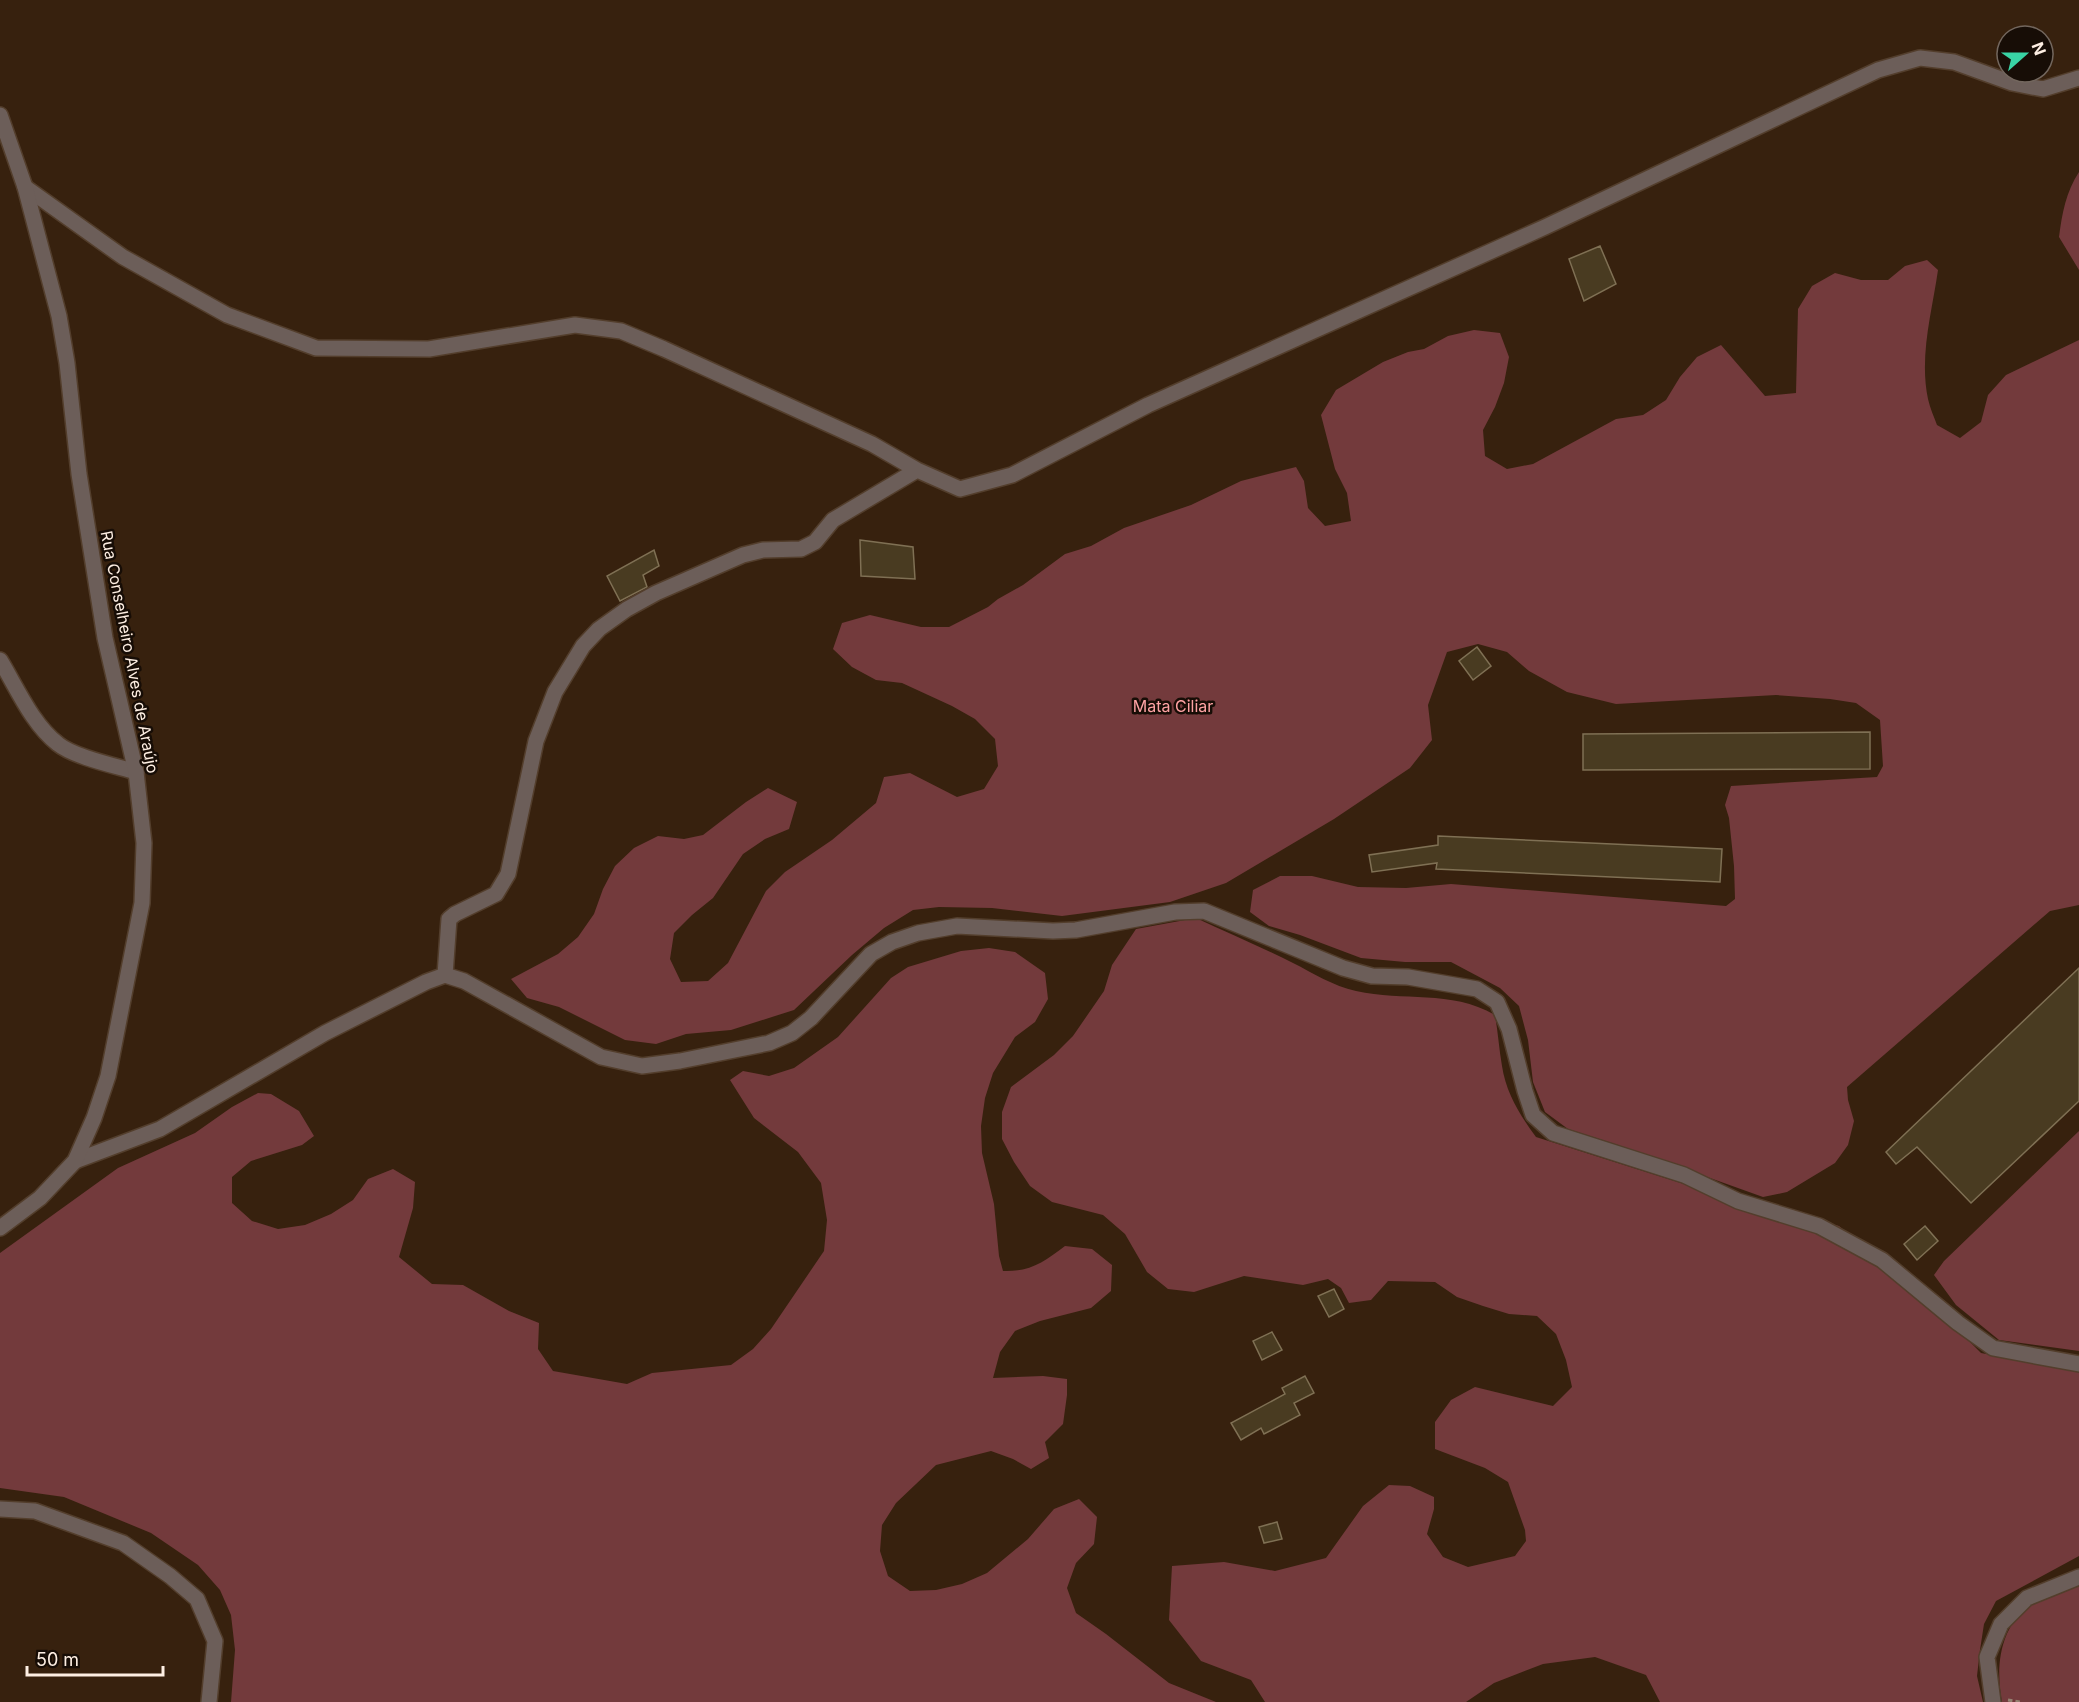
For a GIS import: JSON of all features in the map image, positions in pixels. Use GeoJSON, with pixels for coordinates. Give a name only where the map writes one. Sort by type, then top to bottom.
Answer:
{"type":"FeatureCollection","features":[{"type":"Feature","properties":{"kind":"street"},"geometry":{"type":"LineString","coordinates":[[25,187],[123,257],[227,315],[316,348],[429,349],[575,325],[621,331],[872,444],[916,470],[960,489],[1012,475],[1148,405],[1545,228],[1878,70],[1920,58],[1954,62],[2012,83],[2043,89],[2079,78]]}},
{"type":"Feature","properties":{"kind":"street","name":"Rua Conselheiro Alves de Araújo"},"geometry":{"type":"LineString","coordinates":[[0,115],[25,187],[59,316],[67,363],[78,474],[105,638],[136,772],[144,843],[142,903],[108,1076],[94,1118],[75,1161]]}},
{"type":"Feature","properties":{"kind":"street"},"geometry":{"type":"LineString","coordinates":[[445,975],[449,920],[455,914],[496,894],[508,874],[536,741],[555,692],[583,646],[599,628],[656,593],[743,555],[763,550],[801,549],[815,542],[833,520],[851,507],[916,470]]}},
{"type":"Feature","properties":{"kind":"street"},"geometry":{"type":"LineString","coordinates":[[0,660],[38,722],[59,745],[84,756],[136,772]]}},
{"type":"Feature","properties":{"kind":"street"},"geometry":{"type":"LineString","coordinates":[[0,1228],[40,1198],[75,1161],[160,1128],[325,1033],[426,982],[445,975],[464,981],[601,1057],[642,1065],[680,1061],[769,1043],[792,1033],[811,1018],[871,954],[892,942],[918,933],[957,926],[1076,930],[1175,912],[1203,911],[1343,969],[1372,976],[1408,977],[1477,989],[1497,1002],[1509,1029],[1533,1114],[1553,1132],[1684,1175],[1738,1201],[1819,1226],[1882,1260],[1958,1323],[1993,1348],[2079,1364]]}},
{"type":"Feature","properties":{"kind":"street"},"geometry":{"type":"LineString","coordinates":[[0,1509],[35,1511],[123,1543],[170,1576],[197,1599],[214,1641],[209,1702]]}},
{"type":"Feature","properties":{"kind":"street"},"geometry":{"type":"LineString","coordinates":[[1993,1702],[1987,1657],[2001,1623],[2027,1598],[2079,1577]]}},
{"type":"Feature","properties":{"kind":"green space"},"geometry":{"type":"Polygon","coordinates":[[[2079,172],[2079,270],[2059,237],[2065,203],[2079,172]]]}},
{"type":"Feature","properties":{"kind":"green space","name":"Mata Ciliar"},"geometry":{"type":"Polygon","coordinates":[[[1927,260],[1938,270],[1926,350],[1928,399],[1937,425],[1960,438],[1981,422],[1988,395],[2006,375],[2079,340],[2079,905],[2050,911],[1847,1087],[1854,1121],[1848,1145],[1835,1163],[1787,1192],[1763,1197],[1568,1129],[1545,1112],[1533,1082],[1528,1040],[1519,1006],[1500,988],[1451,962],[1405,962],[1361,958],[1269,926],[1250,912],[1253,890],[1280,876],[1312,876],[1358,887],[1406,888],[1451,884],[1726,906],[1735,899],[1729,818],[1725,805],[1731,786],[1877,777],[1883,766],[1880,720],[1856,703],[1776,695],[1616,704],[1567,692],[1529,671],[1507,652],[1478,644],[1447,652],[1428,705],[1432,740],[1410,768],[1334,819],[1226,883],[1170,902],[1062,916],[992,908],[939,907],[913,910],[884,928],[794,1010],[731,1030],[686,1034],[656,1044],[625,1040],[559,1007],[527,998],[511,979],[558,954],[578,937],[594,914],[615,866],[634,848],[658,836],[684,839],[703,835],[768,788],[797,802],[789,829],[765,839],[743,854],[713,898],[674,933],[670,959],[681,982],[708,981],[728,963],[766,891],[785,872],[832,840],[876,803],[884,777],[910,773],[957,797],[984,789],[998,766],[995,739],[975,719],[952,706],[902,683],[876,680],[852,667],[833,649],[842,623],[870,615],[921,627],[949,627],[988,607],[1023,585],[1065,554],[1091,546],[1124,528],[1191,505],[1241,481],[1296,467],[1304,481],[1308,508],[1325,526],[1351,521],[1347,493],[1335,469],[1321,415],[1336,390],[1383,362],[1408,352],[1424,349],[1448,336],[1474,330],[1500,333],[1509,357],[1504,383],[1483,430],[1485,456],[1507,469],[1533,464],[1616,419],[1643,415],[1666,400],[1680,377],[1697,357],[1721,345],[1765,396],[1796,393],[1798,309],[1812,286],[1835,273],[1861,280],[1888,280],[1905,266],[1927,260]]]}},
{"type":"Feature","properties":{"kind":"green space"},"geometry":{"type":"Polygon","coordinates":[[[1196,918],[1348,989],[1374,994],[1461,1002],[1495,1015],[1502,1066],[1510,1095],[1536,1137],[1684,1184],[1736,1208],[1761,1216],[1813,1219],[1839,1226],[1866,1249],[1899,1283],[1940,1319],[1962,1334],[1981,1353],[2079,1372],[2079,1556],[1996,1601],[1984,1624],[1980,1650],[1977,1676],[1983,1702],[1660,1702],[1646,1675],[1595,1657],[1543,1664],[1494,1683],[1466,1702],[1265,1702],[1251,1680],[1201,1661],[1169,1620],[1172,1566],[1224,1562],[1275,1571],[1326,1558],[1363,1506],[1389,1485],[1410,1486],[1434,1497],[1434,1509],[1427,1534],[1443,1557],[1468,1567],[1515,1556],[1526,1541],[1525,1530],[1508,1482],[1485,1468],[1435,1449],[1435,1422],[1451,1400],[1475,1387],[1553,1406],[1572,1387],[1566,1360],[1556,1334],[1537,1316],[1509,1314],[1483,1306],[1457,1297],[1435,1282],[1388,1281],[1371,1300],[1349,1303],[1341,1288],[1328,1279],[1303,1285],[1244,1276],[1194,1292],[1168,1289],[1147,1272],[1125,1234],[1103,1215],[1052,1202],[1030,1186],[1002,1139],[1002,1112],[1011,1087],[1054,1055],[1073,1036],[1104,991],[1112,965],[1136,929],[1196,918]]]}},
{"type":"Feature","properties":{"kind":"green space"},"geometry":{"type":"Polygon","coordinates":[[[989,948],[1015,952],[1045,973],[1048,999],[1035,1022],[1015,1037],[993,1073],[985,1098],[981,1126],[982,1153],[994,1204],[999,1256],[1003,1271],[1029,1268],[1065,1246],[1092,1249],[1112,1265],[1111,1291],[1091,1308],[1040,1321],[1015,1331],[1000,1352],[993,1378],[1043,1376],[1067,1379],[1063,1424],[1045,1442],[1049,1458],[1031,1469],[991,1451],[936,1465],[896,1503],[882,1525],[880,1551],[888,1576],[910,1591],[936,1590],[962,1584],[987,1573],[1028,1539],[1054,1509],[1079,1499],[1097,1517],[1094,1544],[1076,1563],[1067,1588],[1076,1613],[1169,1683],[1216,1702],[231,1702],[235,1650],[231,1615],[220,1590],[198,1565],[151,1533],[64,1497],[0,1488],[0,1253],[118,1168],[195,1133],[232,1107],[258,1093],[271,1094],[299,1111],[314,1136],[302,1145],[251,1161],[232,1177],[232,1203],[252,1221],[278,1229],[305,1225],[331,1214],[353,1200],[368,1179],[393,1169],[415,1182],[413,1208],[399,1257],[432,1284],[463,1285],[509,1311],[539,1323],[538,1349],[553,1371],[627,1384],[652,1373],[731,1365],[753,1349],[771,1329],[824,1251],[827,1220],[821,1183],[798,1152],[754,1118],[730,1080],[743,1071],[769,1076],[794,1068],[838,1037],[891,978],[908,967],[961,951],[989,948]]]}},
{"type":"Feature","properties":{"kind":"green space"},"geometry":{"type":"Polygon","coordinates":[[[2079,1131],[2079,1351],[1999,1340],[1956,1305],[1934,1275],[1944,1261],[2079,1131]]]}},
{"type":"Feature","properties":{"kind":"green space"},"geometry":{"type":"Polygon","coordinates":[[[2079,1585],[2079,1702],[2002,1702],[2000,1660],[2007,1633],[2014,1621],[2035,1603],[2079,1585]]]}},
{"type":"Feature","properties":{"kind":"building"},"geometry":{"type":"Polygon","coordinates":[[[1600,246],[1616,284],[1584,301],[1569,259],[1600,246]]]}},
{"type":"Feature","properties":{"kind":"building"},"geometry":{"type":"Polygon","coordinates":[[[860,540],[913,547],[915,579],[861,576],[860,540]]]}},
{"type":"Feature","properties":{"kind":"building"},"geometry":{"type":"Polygon","coordinates":[[[654,550],[659,566],[643,575],[647,587],[620,601],[607,576],[654,550]]]}},
{"type":"Feature","properties":{"kind":"building"},"geometry":{"type":"Polygon","coordinates":[[[1477,647],[1491,666],[1473,680],[1459,661],[1477,647]]]}},
{"type":"Feature","properties":{"kind":"building"},"geometry":{"type":"Polygon","coordinates":[[[1870,732],[1870,769],[1583,770],[1583,734],[1870,732]]]}},
{"type":"Feature","properties":{"kind":"building"},"geometry":{"type":"Polygon","coordinates":[[[1438,836],[1722,849],[1720,882],[1436,869],[1437,863],[1372,872],[1369,855],[1438,845],[1438,836]]]}},
{"type":"Feature","properties":{"kind":"building"},"geometry":{"type":"Polygon","coordinates":[[[2079,968],[2079,1101],[1971,1203],[1917,1147],[1896,1164],[1886,1152],[2079,968]]]}},
{"type":"Feature","properties":{"kind":"building"},"geometry":{"type":"Polygon","coordinates":[[[1925,1226],[1938,1241],[1917,1260],[1904,1244],[1925,1226]]]}},
{"type":"Feature","properties":{"kind":"building"},"geometry":{"type":"Polygon","coordinates":[[[1334,1289],[1344,1309],[1329,1317],[1318,1296],[1334,1289]]]}},
{"type":"Feature","properties":{"kind":"building"},"geometry":{"type":"Polygon","coordinates":[[[1272,1332],[1282,1350],[1262,1360],[1253,1341],[1272,1332]]]}},
{"type":"Feature","properties":{"kind":"building"},"geometry":{"type":"Polygon","coordinates":[[[1305,1376],[1314,1393],[1294,1403],[1300,1415],[1264,1434],[1261,1428],[1241,1440],[1231,1423],[1285,1394],[1282,1388],[1305,1376]]]}},
{"type":"Feature","properties":{"kind":"building"},"geometry":{"type":"Polygon","coordinates":[[[1277,1522],[1282,1539],[1264,1543],[1259,1527],[1277,1522]]]}}]}
